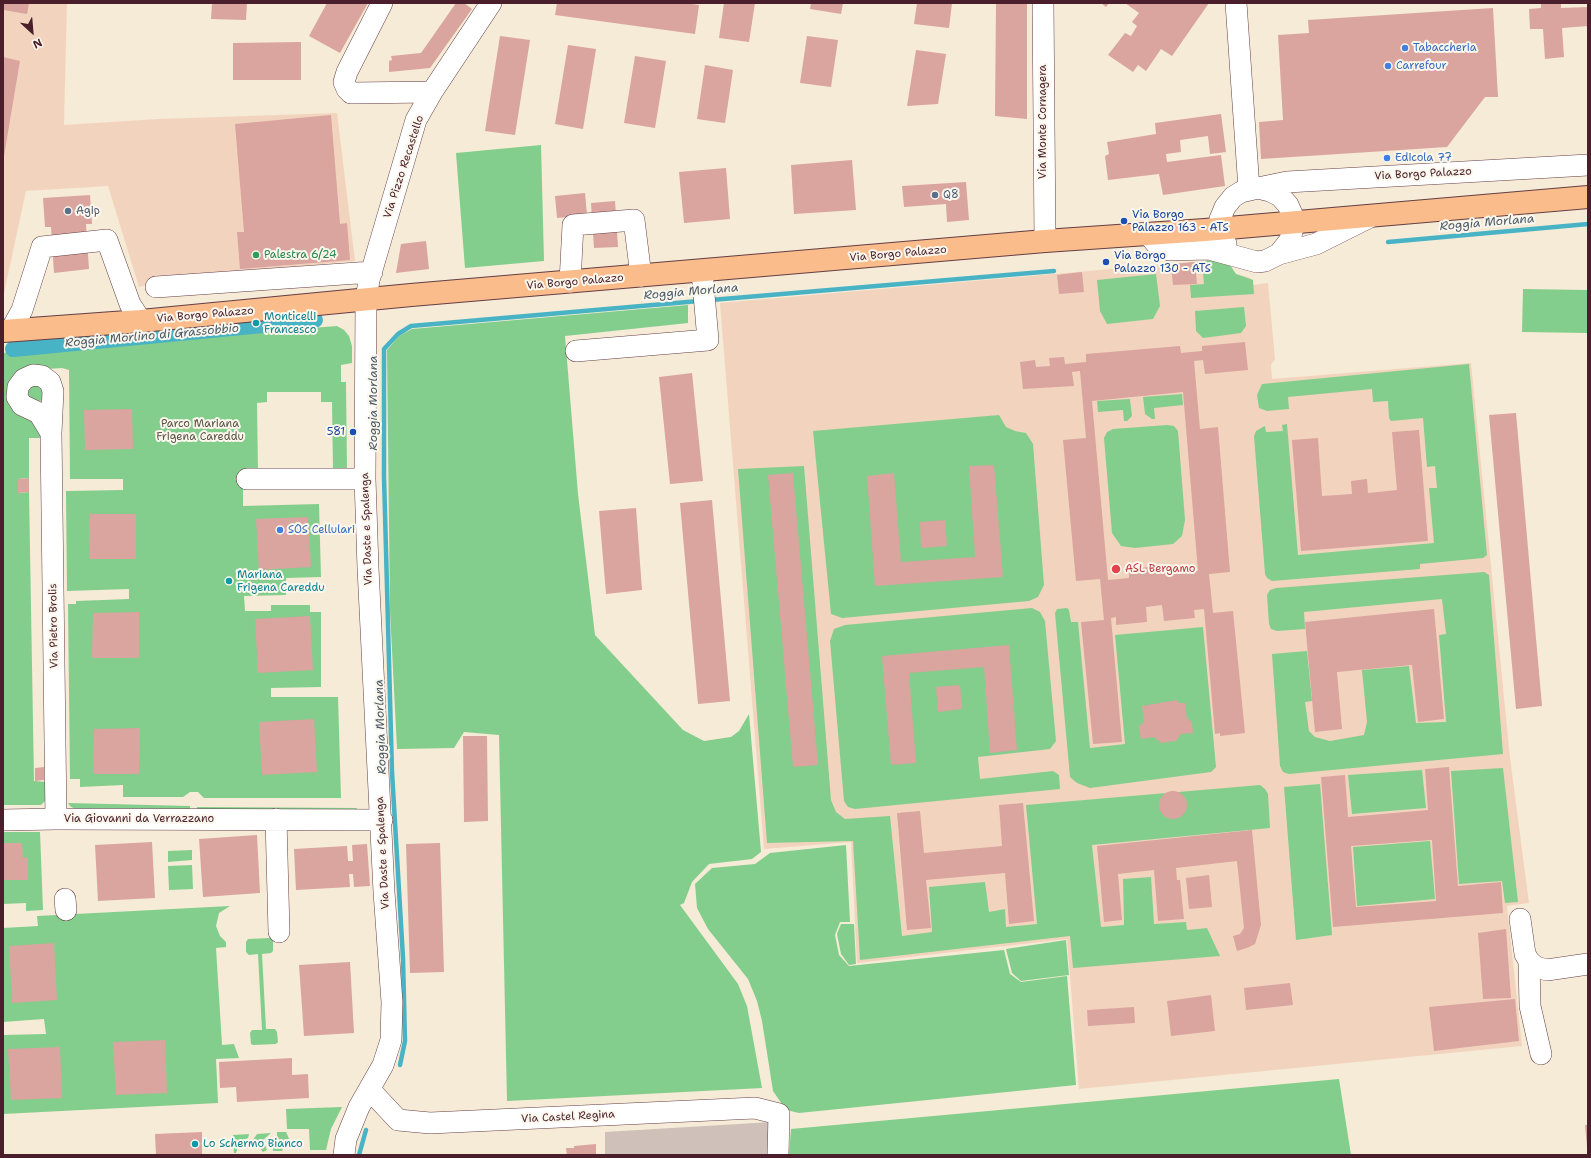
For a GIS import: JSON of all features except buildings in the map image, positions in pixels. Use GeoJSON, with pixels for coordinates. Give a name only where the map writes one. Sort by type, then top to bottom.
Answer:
{"type":"FeatureCollection","features":[{"type":"Feature","properties":{"kind":"main road","name":"Via Borgo Palazzo"},"geometry":{"type":"LineString","coordinates":[[7,330],[141,321],[641,276],[703,276],[1044,241],[1220,229],[1588,197]]}},
{"type":"Feature","properties":{"kind":"street"},"geometry":{"type":"LineString","coordinates":[[382,3],[347,72],[344,82],[347,89],[352,92],[432,92]]}},
{"type":"Feature","properties":{"kind":"street","name":"Via Pizzo Recastello"},"geometry":{"type":"LineString","coordinates":[[366,300],[372,272],[416,120],[432,92],[491,3]]}},
{"type":"Feature","properties":{"kind":"street","name":"Via Monte Cornagera"},"geometry":{"type":"LineString","coordinates":[[1043,3],[1044,241]]}},
{"type":"Feature","properties":{"kind":"street"},"geometry":{"type":"LineString","coordinates":[[1236,3],[1254,189],[1270,190],[1280,196],[1288,205],[1294,223],[1290,240],[1279,254]]}},
{"type":"Feature","properties":{"kind":"street","name":"Via Borgo Palazzo"},"geometry":{"type":"LineString","coordinates":[[1220,229],[1222,215],[1227,203],[1237,194],[1287,182],[1588,165]]}},
{"type":"Feature","properties":{"kind":"street","name":"Via Borgo Palazzo"},"geometry":{"type":"LineString","coordinates":[[1148,234],[1158,246],[1169,250],[1209,249],[1257,262],[1265,261],[1279,254],[1316,244],[1372,216]]}},
{"type":"Feature","properties":{"kind":"street"},"geometry":{"type":"LineString","coordinates":[[570,282],[573,225],[634,220],[641,276]]}},
{"type":"Feature","properties":{"kind":"street"},"geometry":{"type":"LineString","coordinates":[[1220,229],[1224,241],[1231,252],[1242,259]]}},
{"type":"Feature","properties":{"kind":"street"},"geometry":{"type":"LineString","coordinates":[[7,330],[22,310],[42,247],[107,240],[130,304],[141,321]]}},
{"type":"Feature","properties":{"kind":"street"},"geometry":{"type":"LineString","coordinates":[[156,287],[372,272]]}},
{"type":"Feature","properties":{"kind":"street"},"geometry":{"type":"LineString","coordinates":[[576,351],[708,340],[703,276]]}},
{"type":"Feature","properties":{"kind":"street","name":"Via Daste e Spalenga"},"geometry":{"type":"LineString","coordinates":[[344,1155],[346,1139],[359,1107],[383,1065],[391,1040],[392,1002],[384,892],[382,820],[368,568],[365,479],[366,300]]}},
{"type":"Feature","properties":{"kind":"street","name":"Via Pietro Brolis"},"geometry":{"type":"LineString","coordinates":[[51,433],[56,818]]}},
{"type":"Feature","properties":{"kind":"street"},"geometry":{"type":"LineString","coordinates":[[247,479],[365,479]]}},
{"type":"Feature","properties":{"kind":"street","name":"Via Giovanni da Verrazzano"},"geometry":{"type":"LineString","coordinates":[[3,820],[56,818],[382,820]]}},
{"type":"Feature","properties":{"kind":"street"},"geometry":{"type":"LineString","coordinates":[[276,819],[279,932]]}},
{"type":"Feature","properties":{"kind":"street"},"geometry":{"type":"LineString","coordinates":[[1520,919],[1525,954],[1529,961],[1536,967],[1547,970],[1588,964]]}},
{"type":"Feature","properties":{"kind":"street"},"geometry":{"type":"LineString","coordinates":[[1529,961],[1530,1006],[1541,1054]]}},
{"type":"Feature","properties":{"kind":"street","name":"Via Castel Regina"},"geometry":{"type":"LineString","coordinates":[[370,1090],[398,1120],[430,1123],[755,1108],[779,1114],[778,1155]]}},
{"type":"Feature","properties":{"kind":"shaded area"},"geometry":{"type":"Polygon","coordinates":[[[3,3],[67,3],[64,125],[159,119],[337,113],[355,261],[169,279],[139,287],[108,186],[26,191],[3,298],[3,3]]]}},
{"type":"Feature","properties":{"kind":"shaded area","name":"ASL Bergamo"},"geometry":{"type":"Polygon","coordinates":[[[1226,259],[1236,274],[1253,280],[1253,285],[1268,283],[1275,359],[1271,365],[1272,379],[1471,363],[1510,758],[1529,903],[1507,906],[1522,1046],[1079,1089],[1067,939],[857,963],[851,842],[764,849],[720,303],[1226,259]]]}},
{"type":"Feature","properties":{"kind":"shaded area"},"geometry":{"type":"Polygon","coordinates":[[[772,1122],[770,1155],[605,1155],[605,1132],[772,1122]]]}},
{"type":"Feature","properties":{"kind":"green space"},"geometry":{"type":"Polygon","coordinates":[[[541,145],[544,261],[465,268],[456,153],[541,145]]]}},
{"type":"Feature","properties":{"kind":"green space"},"geometry":{"type":"Polygon","coordinates":[[[1226,259],[1236,274],[1253,280],[1254,294],[1191,298],[1190,285],[1204,284],[1202,261],[1226,259]]]}},
{"type":"Feature","properties":{"kind":"green space"},"geometry":{"type":"Polygon","coordinates":[[[1156,274],[1160,306],[1153,319],[1107,324],[1100,311],[1097,280],[1156,274]]]}},
{"type":"Feature","properties":{"kind":"green space"},"geometry":{"type":"Polygon","coordinates":[[[1523,289],[1588,290],[1588,333],[1522,332],[1523,289]]]}},
{"type":"Feature","properties":{"kind":"green space"},"geometry":{"type":"Polygon","coordinates":[[[688,305],[688,323],[565,336],[578,494],[595,635],[683,730],[704,741],[731,737],[739,731],[749,714],[761,852],[752,859],[709,864],[692,882],[684,903],[680,905],[738,984],[747,1006],[762,1088],[507,1101],[499,735],[464,732],[454,748],[397,749],[390,610],[387,350],[399,336],[412,329],[688,305]]]}},
{"type":"Feature","properties":{"kind":"green space"},"geometry":{"type":"Polygon","coordinates":[[[1244,307],[1246,326],[1241,333],[1203,338],[1196,331],[1195,311],[1244,307]]]}},
{"type":"Feature","properties":{"kind":"green space","name":"Parco Mariana Frigena Careddu"},"geometry":{"type":"Polygon","coordinates":[[[337,326],[344,330],[349,336],[352,346],[352,363],[341,365],[341,382],[346,382],[347,470],[333,470],[332,402],[321,402],[321,392],[267,392],[267,402],[257,403],[258,473],[243,474],[243,506],[319,504],[321,577],[286,578],[286,595],[244,596],[245,611],[271,611],[271,605],[310,605],[310,612],[321,612],[321,687],[271,688],[271,697],[338,697],[341,798],[204,798],[198,792],[190,792],[183,797],[123,797],[123,785],[80,787],[80,779],[70,779],[68,604],[76,604],[76,601],[129,599],[129,589],[67,591],[66,491],[123,490],[123,479],[70,479],[69,370],[62,368],[32,370],[20,376],[42,438],[29,438],[29,478],[18,479],[19,493],[29,492],[34,781],[47,782],[46,800],[41,805],[3,805],[3,353],[337,326]]]}},
{"type":"Feature","properties":{"kind":"green space"},"geometry":{"type":"Polygon","coordinates":[[[1469,364],[1487,555],[1483,558],[1420,564],[1420,569],[1272,581],[1267,578],[1265,574],[1254,436],[1256,431],[1263,427],[1265,426],[1266,432],[1283,431],[1282,425],[1287,424],[1298,555],[1434,543],[1429,488],[1437,488],[1435,466],[1427,467],[1423,418],[1391,421],[1389,418],[1388,401],[1373,402],[1372,389],[1288,397],[1289,409],[1267,411],[1259,408],[1257,395],[1262,384],[1469,364]]]}},
{"type":"Feature","properties":{"kind":"green space"},"geometry":{"type":"Polygon","coordinates":[[[44,384],[43,400],[32,403],[24,391],[24,387],[44,384]]]}},
{"type":"Feature","properties":{"kind":"green space"},"geometry":{"type":"Polygon","coordinates":[[[1182,394],[1183,405],[1154,408],[1155,419],[1152,419],[1145,414],[1143,397],[1182,394]]]}},
{"type":"Feature","properties":{"kind":"green space"},"geometry":{"type":"Polygon","coordinates":[[[1130,399],[1132,416],[1127,421],[1124,421],[1123,410],[1098,412],[1097,401],[1130,399]]]}},
{"type":"Feature","properties":{"kind":"green space"},"geometry":{"type":"Polygon","coordinates":[[[999,415],[1006,427],[1015,431],[1026,433],[1033,444],[1044,585],[1038,597],[1029,601],[842,618],[831,614],[813,431],[999,415]]]}},
{"type":"Feature","properties":{"kind":"green space"},"geometry":{"type":"Polygon","coordinates":[[[1167,425],[1174,426],[1178,431],[1185,520],[1182,536],[1173,544],[1135,548],[1121,546],[1112,533],[1104,438],[1107,432],[1113,429],[1167,425]]]}},
{"type":"Feature","properties":{"kind":"green space"},"geometry":{"type":"Polygon","coordinates":[[[804,466],[831,800],[836,812],[845,819],[890,816],[902,936],[932,932],[929,887],[985,882],[989,912],[1005,909],[1006,927],[1037,924],[1026,805],[1260,785],[1268,794],[1270,828],[1092,845],[1101,927],[1124,925],[1123,879],[1151,877],[1154,924],[1186,922],[1187,930],[1207,928],[1220,956],[1073,968],[1070,936],[860,960],[853,841],[767,843],[738,469],[804,466]]]}},
{"type":"Feature","properties":{"kind":"green space"},"geometry":{"type":"Polygon","coordinates":[[[1484,572],[1489,575],[1503,754],[1289,774],[1283,772],[1280,766],[1272,654],[1307,651],[1312,701],[1305,702],[1309,731],[1315,737],[1330,741],[1364,735],[1367,722],[1362,670],[1409,666],[1416,723],[1446,722],[1439,635],[1446,634],[1442,599],[1304,612],[1305,629],[1277,631],[1271,629],[1269,624],[1267,595],[1270,590],[1276,588],[1484,572]]]}},
{"type":"Feature","properties":{"kind":"green space"},"geometry":{"type":"Polygon","coordinates":[[[1032,608],[1040,612],[1045,621],[1056,741],[1050,749],[978,757],[980,779],[1053,771],[1059,775],[1060,789],[855,809],[848,807],[844,801],[830,641],[834,629],[845,625],[1032,608]]]}},
{"type":"Feature","properties":{"kind":"green space"},"geometry":{"type":"Polygon","coordinates":[[[1067,608],[1069,610],[1071,622],[1078,622],[1090,748],[1125,744],[1115,635],[1203,627],[1216,767],[1211,772],[1090,788],[1077,783],[1070,777],[1055,613],[1057,609],[1067,608]]]}},
{"type":"Feature","properties":{"kind":"green space"},"geometry":{"type":"Polygon","coordinates":[[[1503,768],[1518,902],[1505,903],[1502,881],[1459,884],[1451,771],[1503,768]]]}},
{"type":"Feature","properties":{"kind":"green space"},"geometry":{"type":"Polygon","coordinates":[[[1422,770],[1426,808],[1352,814],[1348,775],[1422,770]]]}},
{"type":"Feature","properties":{"kind":"green space"},"geometry":{"type":"Polygon","coordinates":[[[1320,784],[1332,935],[1296,940],[1284,787],[1320,784]]]}},
{"type":"Feature","properties":{"kind":"green space"},"geometry":{"type":"Polygon","coordinates":[[[68,803],[190,806],[190,812],[78,811],[68,803]]]}},
{"type":"Feature","properties":{"kind":"green space"},"geometry":{"type":"Polygon","coordinates":[[[197,807],[357,808],[356,813],[197,813],[197,807]]]}},
{"type":"Feature","properties":{"kind":"green space"},"geometry":{"type":"Polygon","coordinates":[[[3,832],[40,832],[43,910],[26,911],[26,903],[3,904],[3,832]]]}},
{"type":"Feature","properties":{"kind":"green space"},"geometry":{"type":"Polygon","coordinates":[[[1430,841],[1435,899],[1357,906],[1353,847],[1430,841]]]}},
{"type":"Feature","properties":{"kind":"green space"},"geometry":{"type":"Polygon","coordinates":[[[846,845],[850,922],[840,922],[835,935],[839,955],[849,966],[1004,950],[1010,974],[1021,982],[1067,976],[1076,1085],[799,1113],[786,1110],[773,1091],[762,1021],[757,1001],[748,979],[708,929],[697,908],[695,884],[712,868],[755,864],[770,853],[846,845]]]}},
{"type":"Feature","properties":{"kind":"green space"},"geometry":{"type":"Polygon","coordinates":[[[192,850],[192,860],[168,862],[168,851],[192,850]]]}},
{"type":"Feature","properties":{"kind":"green space"},"geometry":{"type":"Polygon","coordinates":[[[192,865],[193,889],[169,890],[168,866],[192,865]]]}},
{"type":"Feature","properties":{"kind":"green space"},"geometry":{"type":"Polygon","coordinates":[[[230,906],[219,913],[216,926],[220,936],[226,942],[226,947],[216,948],[222,1045],[234,1044],[239,1058],[216,1059],[218,1103],[3,1114],[3,1035],[46,1034],[44,1019],[3,1022],[3,928],[38,926],[37,916],[230,906]]]}},
{"type":"Feature","properties":{"kind":"green space"},"geometry":{"type":"Polygon","coordinates":[[[841,924],[854,924],[856,964],[849,965],[841,954],[837,934],[841,924]]]}},
{"type":"Feature","properties":{"kind":"green space"},"geometry":{"type":"Polygon","coordinates":[[[270,938],[273,941],[273,951],[271,953],[262,954],[266,1029],[275,1029],[277,1032],[278,1042],[276,1044],[253,1045],[251,1044],[250,1033],[252,1030],[262,1030],[258,954],[249,955],[246,952],[246,942],[248,939],[270,938]]]}},
{"type":"Feature","properties":{"kind":"green space"},"geometry":{"type":"Polygon","coordinates":[[[1066,940],[1069,975],[1021,981],[1012,973],[1006,949],[1066,940]]]}},
{"type":"Feature","properties":{"kind":"green space"},"geometry":{"type":"Polygon","coordinates":[[[1339,1079],[1351,1155],[789,1155],[791,1129],[1339,1079]]]}},
{"type":"Feature","properties":{"kind":"green space"},"geometry":{"type":"Polygon","coordinates":[[[342,1107],[331,1129],[326,1150],[310,1150],[309,1129],[287,1129],[286,1109],[342,1107]]]}},
{"type":"Feature","properties":{"kind":"green space"},"geometry":{"type":"Polygon","coordinates":[[[277,1132],[286,1132],[291,1143],[284,1146],[282,1151],[273,1151],[273,1148],[281,1142],[277,1137],[277,1132]]]}},
{"type":"Feature","properties":{"kind":"green space"},"geometry":{"type":"Polygon","coordinates":[[[271,1133],[263,1140],[267,1150],[263,1152],[253,1140],[257,1134],[271,1133]]]}},
{"type":"Feature","properties":{"kind":"green space"},"geometry":{"type":"Polygon","coordinates":[[[249,1134],[248,1138],[240,1141],[236,1153],[234,1153],[233,1135],[249,1134]]]}},
{"type":"Feature","properties":{"kind":"waterway","name":"Roggia Morlana"},"geometry":{"type":"LineString","coordinates":[[1388,242],[1588,224]]}},
{"type":"Feature","properties":{"kind":"waterway","name":"Roggia Morlana"},"geometry":{"type":"LineString","coordinates":[[711,300],[1054,271]]}},
{"type":"Feature","properties":{"kind":"waterway","name":"Roggia Morlana"},"geometry":{"type":"LineString","coordinates":[[400,1065],[405,1041],[403,958],[392,772],[384,477],[384,349],[398,334],[411,326],[699,301]]}},
{"type":"Feature","properties":{"kind":"waterway","name":"Roggia Morlino di Grassobbio"},"geometry":{"type":"LineString","coordinates":[[13,349],[315,320]]}},
{"type":"Feature","properties":{"kind":"waterway","name":"Roggia Morlana"},"geometry":{"type":"LineString","coordinates":[[359,1155],[366,1130]]}},
{"type":"Feature","properties":{"kind":"place","name":"Tabaccheria"},"geometry":{"type":"Point","coordinates":[1405,48]}},
{"type":"Feature","properties":{"kind":"place","name":"Carrefour"},"geometry":{"type":"Point","coordinates":[1388,66]}},
{"type":"Feature","properties":{"kind":"place","name":"Edicola 77"},"geometry":{"type":"Point","coordinates":[1387,158]}},
{"type":"Feature","properties":{"kind":"place","name":"Q8"},"geometry":{"type":"Point","coordinates":[935,195]}},
{"type":"Feature","properties":{"kind":"place","name":"Agip"},"geometry":{"type":"Point","coordinates":[68,211]}},
{"type":"Feature","properties":{"kind":"place","name":"Via Borgo Palazzo 163 - ATS"},"geometry":{"type":"Point","coordinates":[1124,221]}},
{"type":"Feature","properties":{"kind":"place","name":"Palestra 6/24"},"geometry":{"type":"Point","coordinates":[256,255]}},
{"type":"Feature","properties":{"kind":"place","name":"Via Borgo Palazzo 130 - ATS"},"geometry":{"type":"Point","coordinates":[1106,262]}},
{"type":"Feature","properties":{"kind":"place","name":"Monticelli Francesco"},"geometry":{"type":"Point","coordinates":[256,323]}},
{"type":"Feature","properties":{"kind":"place","name":"581"},"geometry":{"type":"Point","coordinates":[353,432]}},
{"type":"Feature","properties":{"kind":"place","name":"SOS Cellulari"},"geometry":{"type":"Point","coordinates":[280,530]}},
{"type":"Feature","properties":{"kind":"place","name":"ASL Bergamo"},"geometry":{"type":"Point","coordinates":[1116,569]}},
{"type":"Feature","properties":{"kind":"place","name":"Mariana Frigena Careddu"},"geometry":{"type":"Point","coordinates":[229,581]}},
{"type":"Feature","properties":{"kind":"place","name":"Lo Schermo Bianco"},"geometry":{"type":"Point","coordinates":[195,1144]}}]}
